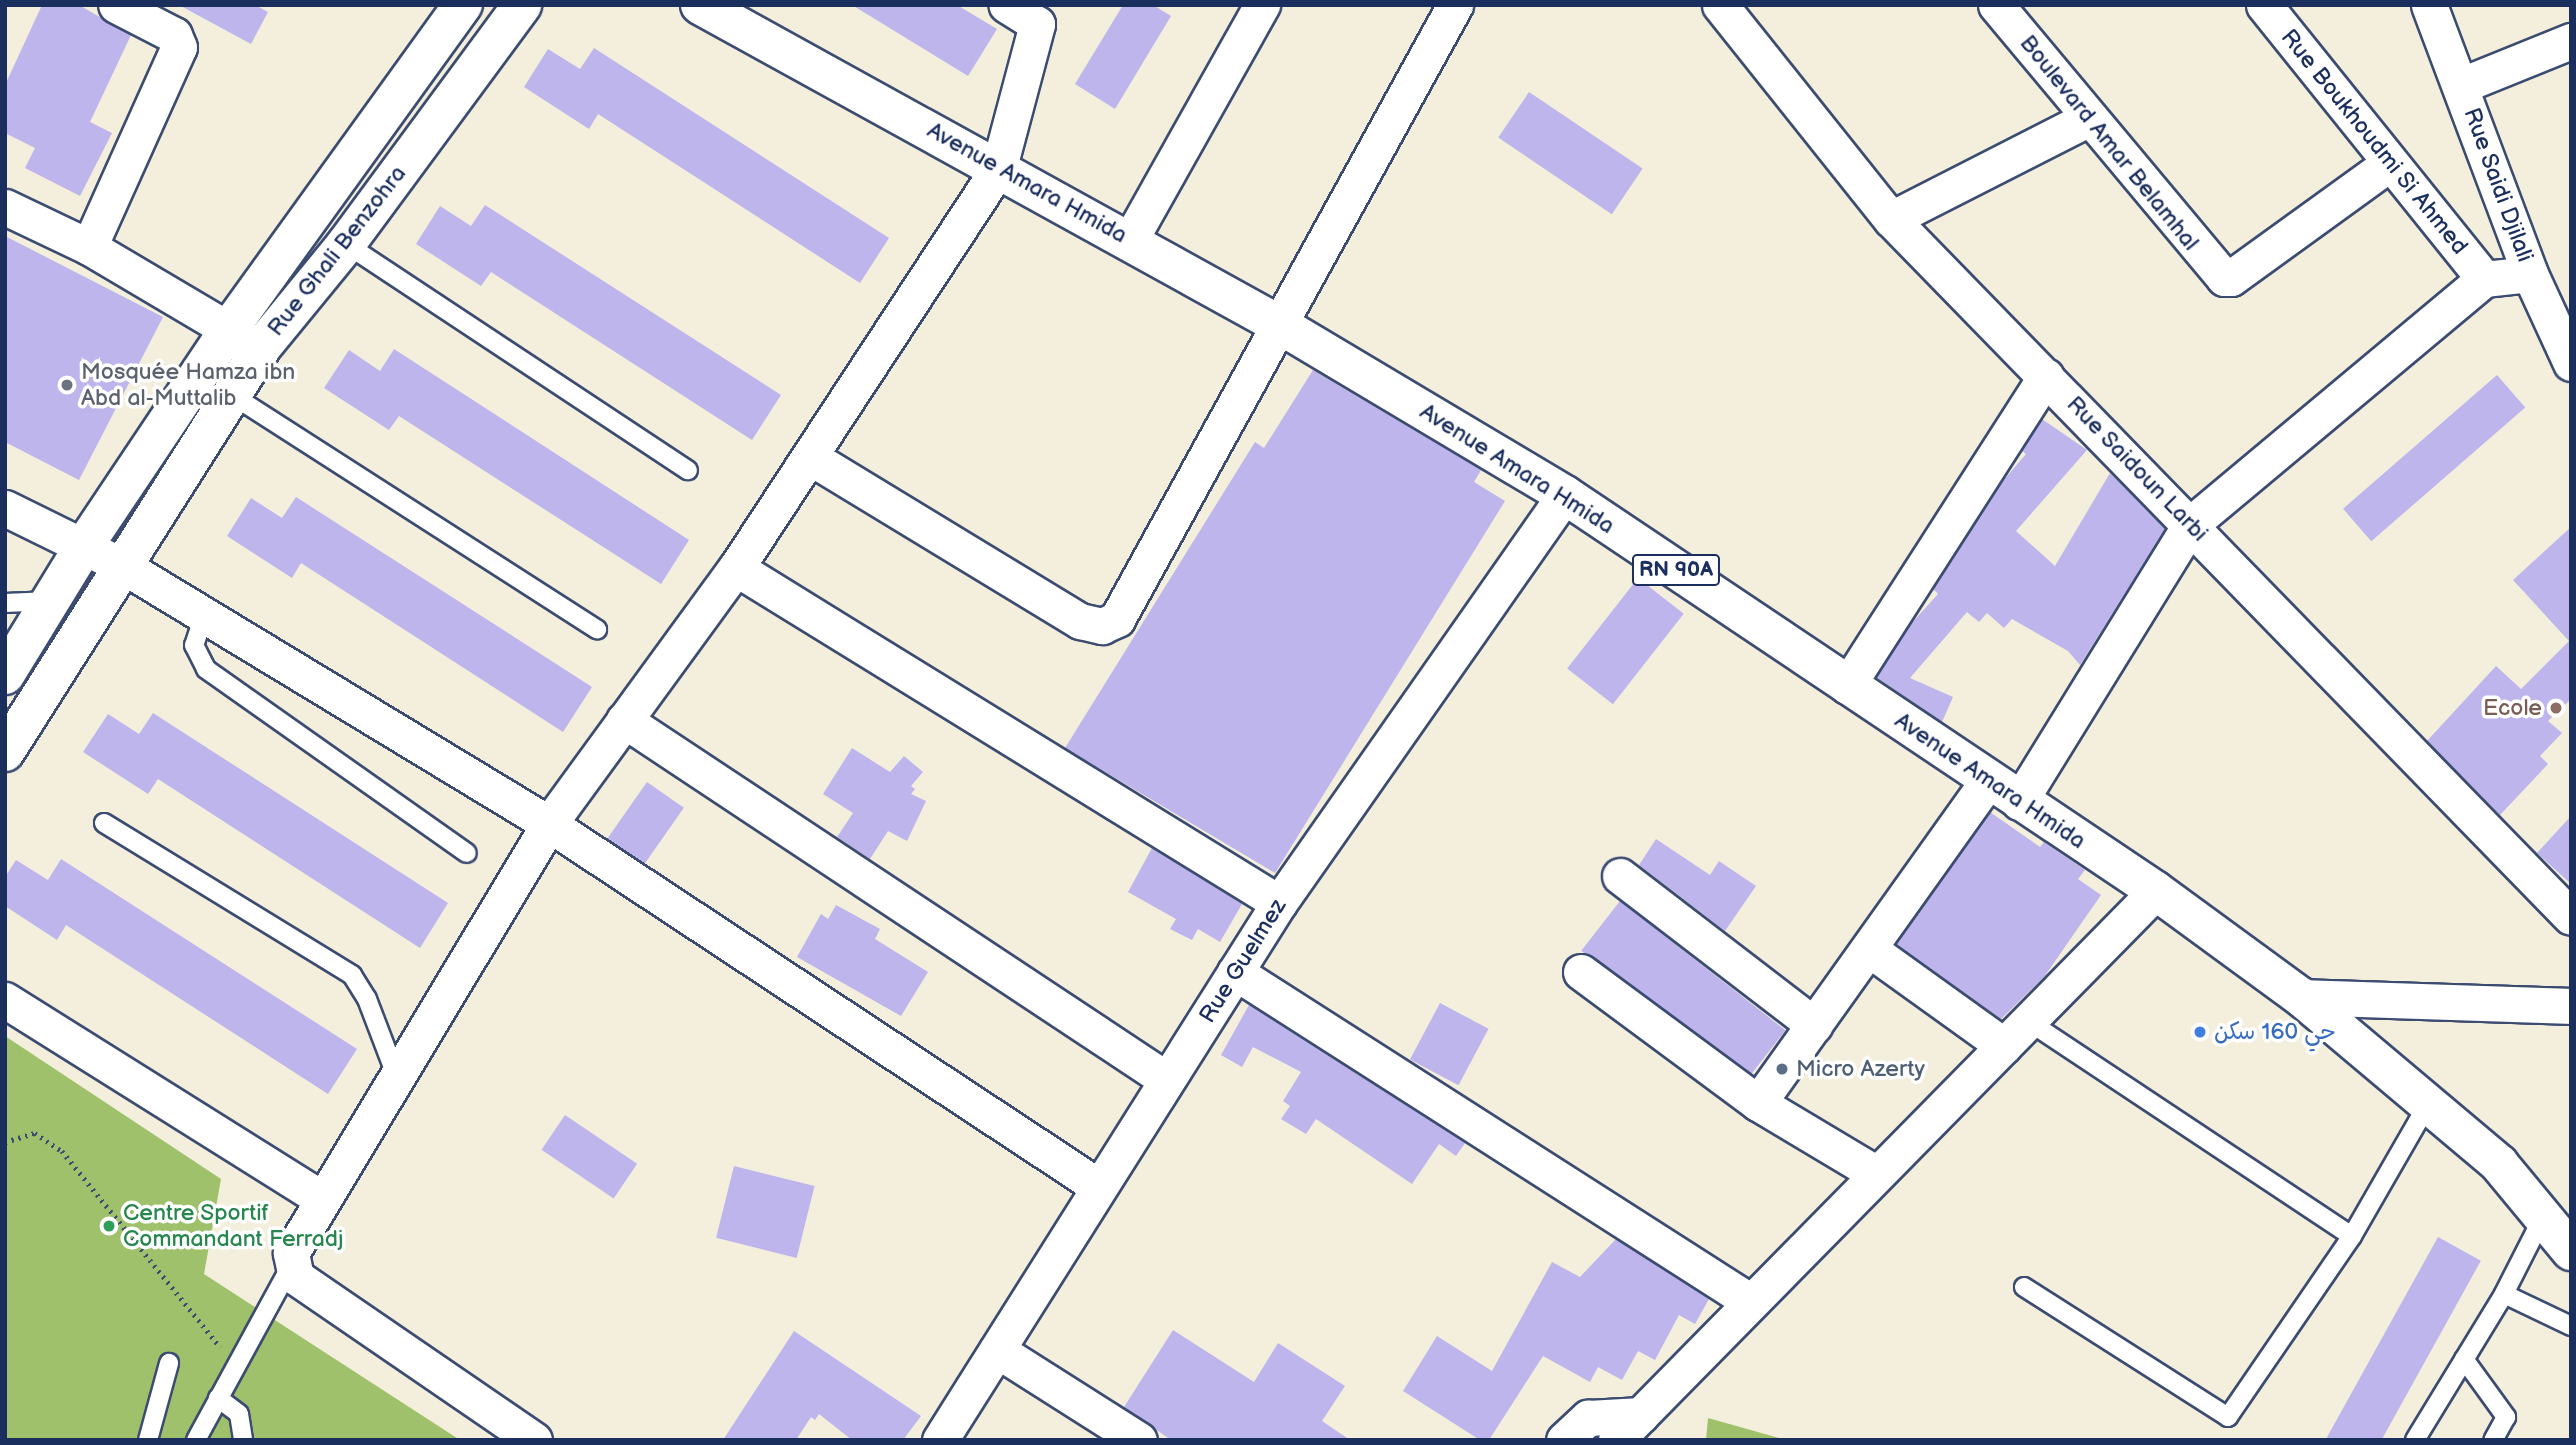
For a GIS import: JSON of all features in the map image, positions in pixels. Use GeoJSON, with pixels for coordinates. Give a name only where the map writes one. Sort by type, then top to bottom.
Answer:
{"type":"FeatureCollection","features":[{"type":"Feature","properties":{"kind":"main road","name":"Rue Ghali Benzohra"},"geometry":{"type":"LineString","coordinates":[[5,675],[83,546],[229,330],[463,5]]}},
{"type":"Feature","properties":{"kind":"main road","name":"Rue Ghali Benzohra"},"geometry":{"type":"LineString","coordinates":[[5,752],[261,348],[346,244],[522,5]]}},
{"type":"Feature","properties":{"kind":"main road","name":"Avenue Amara Hmida"},"geometry":{"type":"LineString","coordinates":[[700,5],[1130,240],[1280,325],[1565,495],[1987,782],[2156,891],[2301,998],[2499,1164],[2571,1251]]}},
{"type":"Feature","properties":{"kind":"street"},"geometry":{"type":"LineString","coordinates":[[89,247],[179,47],[174,35],[116,5]]}},
{"type":"Feature","properties":{"kind":"street"},"geometry":{"type":"LineString","coordinates":[[534,1440],[296,1278],[290,1266],[291,1253],[321,1198],[550,824],[736,568],[999,167],[1037,24],[1007,5]]}},
{"type":"Feature","properties":{"kind":"street"},"geometry":{"type":"LineString","coordinates":[[1130,240],[1262,5]]}},
{"type":"Feature","properties":{"kind":"street"},"geometry":{"type":"LineString","coordinates":[[810,457],[1080,621],[1101,625],[1117,619],[1455,5]]}},
{"type":"Feature","properties":{"kind":"street","name":"Rue Saidoun Larbi"},"geometry":{"type":"LineString","coordinates":[[1720,5],[1891,219],[2571,917]]}},
{"type":"Feature","properties":{"kind":"street","name":"Boulevard Amar Belamhal"},"geometry":{"type":"LineString","coordinates":[[1996,5],[2087,119],[2224,278],[2231,278],[2390,163]]}},
{"type":"Feature","properties":{"kind":"street","name":"Rue Boukhoudmi Si Ahmed"},"geometry":{"type":"LineString","coordinates":[[2264,5],[2484,279]]}},
{"type":"Feature","properties":{"kind":"street","name":"Rue Saidi Djilali"},"geometry":{"type":"LineString","coordinates":[[2429,5],[2462,85],[2530,274],[2571,363]]}},
{"type":"Feature","properties":{"kind":"street"},"geometry":{"type":"LineString","coordinates":[[2462,85],[2571,41]]}},
{"type":"Feature","properties":{"kind":"street"},"geometry":{"type":"LineString","coordinates":[[1891,219],[2087,119]]}},
{"type":"Feature","properties":{"kind":"street"},"geometry":{"type":"LineString","coordinates":[[5,207],[89,247],[261,348]]}},
{"type":"Feature","properties":{"kind":"street"},"geometry":{"type":"LineString","coordinates":[[2019,802],[2191,524],[2484,279],[2530,274]]}},
{"type":"Feature","properties":{"kind":"street"},"geometry":{"type":"LineString","coordinates":[[1847,686],[2046,376]]}},
{"type":"Feature","properties":{"kind":"street","name":"Rue Guelmez"},"geometry":{"type":"LineString","coordinates":[[940,1440],[1279,903],[1565,495]]}},
{"type":"Feature","properties":{"kind":"street"},"geometry":{"type":"LineString","coordinates":[[5,508],[123,565],[550,824],[1099,1187]]}},
{"type":"Feature","properties":{"kind":"street"},"geometry":{"type":"LineString","coordinates":[[736,568],[1279,903]]}},
{"type":"Feature","properties":{"kind":"street"},"geometry":{"type":"LineString","coordinates":[[624,720],[1167,1080]]}},
{"type":"Feature","properties":{"kind":"street"},"geometry":{"type":"LineString","coordinates":[[1758,1104],[1987,782]]}},
{"type":"Feature","properties":{"kind":"street"},"geometry":{"type":"LineString","coordinates":[[1620,876],[1814,1026]]}},
{"type":"Feature","properties":{"kind":"street"},"geometry":{"type":"LineString","coordinates":[[1616,1440],[1875,1173],[2156,891]]}},
{"type":"Feature","properties":{"kind":"street"},"geometry":{"type":"LineString","coordinates":[[1870,948],[2004,1046]]}},
{"type":"Feature","properties":{"kind":"street"},"geometry":{"type":"LineString","coordinates":[[1235,972],[1751,1302]]}},
{"type":"Feature","properties":{"kind":"street"},"geometry":{"type":"LineString","coordinates":[[1580,972],[1758,1104],[1875,1173]]}},
{"type":"Feature","properties":{"kind":"street"},"geometry":{"type":"LineString","coordinates":[[2301,998],[2571,1006]]}},
{"type":"Feature","properties":{"kind":"street"},"geometry":{"type":"LineString","coordinates":[[5,1000],[321,1198]]}},
{"type":"Feature","properties":{"kind":"street"},"geometry":{"type":"LineString","coordinates":[[997,1350],[1139,1440]]}},
{"type":"Feature","properties":{"kind":"street"},"geometry":{"type":"LineString","coordinates":[[1564,1440],[1588,1418],[1641,1415]]}},
{"type":"Feature","properties":{"kind":"lane"},"geometry":{"type":"LineString","coordinates":[[346,244],[688,470]]}},
{"type":"Feature","properties":{"kind":"lane"},"geometry":{"type":"LineString","coordinates":[[232,395],[597,629]]}},
{"type":"Feature","properties":{"kind":"lane"},"geometry":{"type":"LineString","coordinates":[[5,603],[50,601]]}},
{"type":"Feature","properties":{"kind":"lane"},"geometry":{"type":"LineString","coordinates":[[204,615],[194,645],[206,669],[467,853]]}},
{"type":"Feature","properties":{"kind":"lane"},"geometry":{"type":"LineString","coordinates":[[104,823],[352,975],[367,999],[396,1075]]}},
{"type":"Feature","properties":{"kind":"lane"},"geometry":{"type":"LineString","coordinates":[[2028,1021],[2352,1237]]}},
{"type":"Feature","properties":{"kind":"lane"},"geometry":{"type":"LineString","coordinates":[[2024,1287],[2228,1417],[2352,1237],[2428,1104]]}},
{"type":"Feature","properties":{"kind":"lane"},"geometry":{"type":"LineString","coordinates":[[2415,1440],[2504,1294],[2543,1217]]}},
{"type":"Feature","properties":{"kind":"lane"},"geometry":{"type":"LineString","coordinates":[[196,1440],[290,1266]]}},
{"type":"Feature","properties":{"kind":"lane"},"geometry":{"type":"LineString","coordinates":[[2504,1294],[2571,1326]]}},
{"type":"Feature","properties":{"kind":"lane"},"geometry":{"type":"LineString","coordinates":[[2464,1359],[2506,1417],[2493,1440]]}},
{"type":"Feature","properties":{"kind":"lane"},"geometry":{"type":"LineString","coordinates":[[148,1440],[169,1363]]}},
{"type":"Feature","properties":{"kind":"lane"},"geometry":{"type":"LineString","coordinates":[[218,1398],[239,1414],[243,1440]]}},
{"type":"Feature","properties":{"kind":"path"},"geometry":{"type":"LineString","coordinates":[[5,1142],[35,1133],[62,1151],[235,1367]]}},
{"type":"Feature","properties":{"kind":"green space","name":"Centre Sportif Commandant Ferradj"},"geometry":{"type":"Polygon","coordinates":[[[5,1036],[221,1179],[204,1274],[460,1440],[5,1440],[5,1036]]]}},
{"type":"Feature","properties":{"kind":"green space"},"geometry":{"type":"Polygon","coordinates":[[[1708,1418],[1786,1440],[1706,1440],[1708,1418]]]}},
{"type":"Feature","properties":{"kind":"building"},"geometry":{"type":"Polygon","coordinates":[[[42,5],[79,5],[131,35],[90,122],[112,133],[80,196],[25,168],[35,148],[5,133],[5,85],[42,5]]]}},
{"type":"Feature","properties":{"kind":"building"},"geometry":{"type":"Polygon","coordinates":[[[179,5],[255,5],[268,12],[251,44],[179,5]]]}},
{"type":"Feature","properties":{"kind":"building"},"geometry":{"type":"Polygon","coordinates":[[[852,5],[957,5],[997,29],[968,76],[852,5]]]}},
{"type":"Feature","properties":{"kind":"building"},"geometry":{"type":"Polygon","coordinates":[[[1123,5],[1153,5],[1171,16],[1115,109],[1075,84],[1123,5]]]}},
{"type":"Feature","properties":{"kind":"building"},"geometry":{"type":"Polygon","coordinates":[[[594,48],[889,238],[860,283],[598,114],[589,129],[524,87],[548,49],[580,69],[594,48]]]}},
{"type":"Feature","properties":{"kind":"building"},"geometry":{"type":"Polygon","coordinates":[[[1529,92],[1643,169],[1612,214],[1498,138],[1529,92]]]}},
{"type":"Feature","properties":{"kind":"building"},"geometry":{"type":"Polygon","coordinates":[[[485,205],[781,395],[752,440],[491,272],[481,286],[416,244],[440,206],[471,226],[485,205]]]}},
{"type":"Feature","properties":{"kind":"building","name":"Mosquée Hamza ibn Abd al-Muttalib"},"geometry":{"type":"Polygon","coordinates":[[[5,236],[163,317],[79,480],[5,442],[5,236]]]}},
{"type":"Feature","properties":{"kind":"building"},"geometry":{"type":"Polygon","coordinates":[[[394,349],[689,540],[661,584],[399,416],[389,430],[324,388],[349,350],[380,371],[394,349]]]}},
{"type":"Feature","properties":{"kind":"building"},"geometry":{"type":"Polygon","coordinates":[[[1313,370],[1481,470],[1474,482],[1505,501],[1275,873],[1065,748],[1255,442],[1264,448],[1313,370]]]}},
{"type":"Feature","properties":{"kind":"building"},"geometry":{"type":"Polygon","coordinates":[[[2497,375],[2525,407],[2371,541],[2343,509],[2497,375]]]}},
{"type":"Feature","properties":{"kind":"building"},"geometry":{"type":"Polygon","coordinates":[[[2042,419],[2087,450],[2016,531],[2055,566],[2110,473],[2165,529],[2080,665],[2068,651],[2012,619],[2004,628],[1987,613],[1979,622],[1967,612],[1910,678],[1953,697],[1942,722],[1876,677],[1909,626],[1938,594],[1933,589],[2003,481],[2026,454],[2022,451],[2042,419]]]}},
{"type":"Feature","properties":{"kind":"building"},"geometry":{"type":"Polygon","coordinates":[[[296,497],[592,687],[563,732],[301,563],[292,578],[227,536],[251,498],[282,518],[296,497]]]}},
{"type":"Feature","properties":{"kind":"building"},"geometry":{"type":"Polygon","coordinates":[[[2571,527],[2571,699],[2548,721],[2562,733],[2540,756],[2548,764],[2500,815],[2427,741],[2496,666],[2521,689],[2569,641],[2513,580],[2571,527]]]}},
{"type":"Feature","properties":{"kind":"building"},"geometry":{"type":"Polygon","coordinates":[[[1638,578],[1684,614],[1613,704],[1567,669],[1638,578]]]}},
{"type":"Feature","properties":{"kind":"building"},"geometry":{"type":"Polygon","coordinates":[[[153,713],[448,903],[420,948],[158,779],[148,794],[83,752],[108,714],[139,734],[153,713]]]}},
{"type":"Feature","properties":{"kind":"building"},"geometry":{"type":"Polygon","coordinates":[[[852,748],[890,772],[904,756],[923,772],[911,786],[915,789],[911,794],[926,801],[907,841],[888,831],[870,859],[837,837],[853,813],[823,794],[852,748]]]}},
{"type":"Feature","properties":{"kind":"building"},"geometry":{"type":"Polygon","coordinates":[[[647,782],[684,808],[644,864],[607,839],[647,782]]]}},
{"type":"Feature","properties":{"kind":"building"},"geometry":{"type":"Polygon","coordinates":[[[1990,812],[2040,847],[2044,842],[2085,870],[2078,879],[2101,895],[2044,977],[2001,1019],[1896,944],[1990,812]]]}},
{"type":"Feature","properties":{"kind":"building"},"geometry":{"type":"Polygon","coordinates":[[[2571,816],[2571,884],[2537,853],[2571,816]]]}},
{"type":"Feature","properties":{"kind":"building"},"geometry":{"type":"Polygon","coordinates":[[[1656,839],[1710,875],[1719,861],[1756,886],[1725,931],[1639,865],[1656,839]]]}},
{"type":"Feature","properties":{"kind":"building"},"geometry":{"type":"Polygon","coordinates":[[[1152,848],[1242,904],[1220,942],[1198,929],[1192,940],[1170,929],[1176,919],[1128,892],[1152,848]]]}},
{"type":"Feature","properties":{"kind":"building"},"geometry":{"type":"Polygon","coordinates":[[[61,859],[357,1049],[328,1094],[66,925],[57,940],[5,906],[5,877],[16,860],[48,880],[61,859]]]}},
{"type":"Feature","properties":{"kind":"building"},"geometry":{"type":"Polygon","coordinates":[[[1620,901],[1785,1030],[1747,1080],[1581,951],[1620,901]]]}},
{"type":"Feature","properties":{"kind":"building"},"geometry":{"type":"Polygon","coordinates":[[[836,905],[880,929],[875,939],[928,972],[901,1016],[797,957],[821,914],[828,919],[836,905]]]}},
{"type":"Feature","properties":{"kind":"building"},"geometry":{"type":"Polygon","coordinates":[[[1440,1003],[1489,1029],[1459,1085],[1410,1060],[1440,1003]]]}},
{"type":"Feature","properties":{"kind":"building"},"geometry":{"type":"Polygon","coordinates":[[[1249,1005],[1465,1143],[1456,1156],[1439,1144],[1412,1184],[1316,1119],[1306,1134],[1281,1119],[1290,1106],[1283,1101],[1301,1072],[1253,1047],[1242,1067],[1221,1055],[1249,1005]]]}},
{"type":"Feature","properties":{"kind":"building"},"geometry":{"type":"Polygon","coordinates":[[[565,1115],[637,1164],[614,1198],[542,1150],[565,1115]]]}},
{"type":"Feature","properties":{"kind":"building"},"geometry":{"type":"Polygon","coordinates":[[[734,1166],[815,1186],[797,1258],[716,1238],[734,1166]]]}},
{"type":"Feature","properties":{"kind":"building"},"geometry":{"type":"Polygon","coordinates":[[[2438,1237],[2481,1261],[2381,1440],[2325,1440],[2438,1237]]]}},
{"type":"Feature","properties":{"kind":"building"},"geometry":{"type":"Polygon","coordinates":[[[1616,1239],[1709,1299],[1695,1324],[1679,1315],[1655,1360],[1638,1351],[1622,1380],[1598,1367],[1590,1382],[1543,1356],[1489,1440],[1480,1440],[1403,1391],[1437,1336],[1492,1371],[1552,1262],[1580,1277],[1616,1239]]]}},
{"type":"Feature","properties":{"kind":"building"},"geometry":{"type":"Polygon","coordinates":[[[1173,1330],[1254,1382],[1278,1343],[1345,1386],[1322,1421],[1350,1440],[1171,1440],[1124,1407],[1173,1330]]]}},
{"type":"Feature","properties":{"kind":"building"},"geometry":{"type":"Polygon","coordinates":[[[794,1331],[921,1416],[903,1440],[852,1440],[819,1414],[815,1420],[811,1417],[796,1440],[723,1440],[794,1331]]]}},
{"type":"Feature","properties":{"kind":"place","name":"Mosquée Hamza ibn Abd al-Muttalib"},"geometry":{"type":"Point","coordinates":[67,385]}},
{"type":"Feature","properties":{"kind":"place","name":"Ecole"},"geometry":{"type":"Point","coordinates":[2556,708]}},
{"type":"Feature","properties":{"kind":"place","name":"حي 160 سكن"},"geometry":{"type":"Point","coordinates":[2200,1032]}},
{"type":"Feature","properties":{"kind":"place","name":"Micro Azerty"},"geometry":{"type":"Point","coordinates":[1782,1069]}},
{"type":"Feature","properties":{"kind":"place","name":"Centre Sportif Commandant Ferradj"},"geometry":{"type":"Point","coordinates":[109,1226]}}]}
